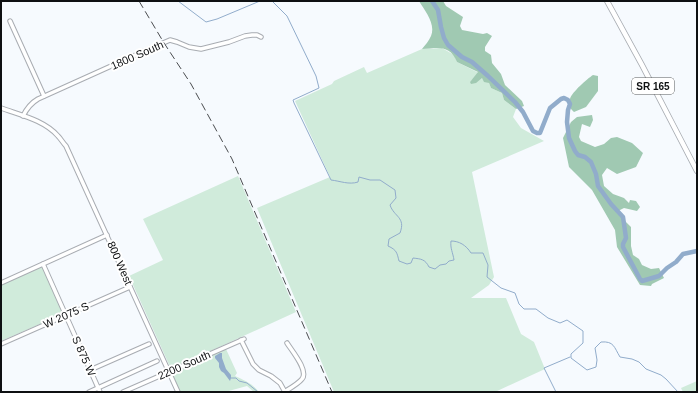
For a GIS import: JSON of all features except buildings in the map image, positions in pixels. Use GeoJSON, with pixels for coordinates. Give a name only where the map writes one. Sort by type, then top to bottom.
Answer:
{"type":"FeatureCollection","features":[{"type":"Feature","properties":{"kind":"main road","name":"SR 165"},"geometry":{"type":"LineString","coordinates":[[607,1],[697,171]]}},
{"type":"Feature","properties":{"kind":"street"},"geometry":{"type":"LineString","coordinates":[[10,21],[44,96]]}},
{"type":"Feature","properties":{"kind":"street","name":"1800 South"},"geometry":{"type":"LineString","coordinates":[[23,116],[26,109],[32,103],[44,96],[170,40],[189,47],[201,48],[229,42],[245,36],[257,35],[261,37]]}},
{"type":"Feature","properties":{"kind":"street"},"geometry":{"type":"LineString","coordinates":[[1,108],[23,116]]}},
{"type":"Feature","properties":{"kind":"street","name":"800 West"},"geometry":{"type":"LineString","coordinates":[[23,116],[44,124],[58,135],[66,146],[178,392]]}},
{"type":"Feature","properties":{"kind":"street"},"geometry":{"type":"LineString","coordinates":[[1,283],[107,235]]}},
{"type":"Feature","properties":{"kind":"street","name":"S 875 W"},"geometry":{"type":"LineString","coordinates":[[43,264],[99,390]]}},
{"type":"Feature","properties":{"kind":"street","name":"W 2075 S"},"geometry":{"type":"LineString","coordinates":[[1,344],[130,287]]}},
{"type":"Feature","properties":{"kind":"street","name":"2200 South"},"geometry":{"type":"LineString","coordinates":[[123,392],[243,339],[253,364],[259,370],[271,376],[280,383],[284,392]]}},
{"type":"Feature","properties":{"kind":"street"},"geometry":{"type":"LineString","coordinates":[[284,392],[301,381],[304,374],[304,369],[287,343]]}},
{"type":"Feature","properties":{"kind":"street"},"geometry":{"type":"LineString","coordinates":[[90,370],[149,344]]}},
{"type":"Feature","properties":{"kind":"street"},"geometry":{"type":"LineString","coordinates":[[89,392],[99,390],[157,362]]}},
{"type":"Feature","properties":{"kind":"green space"},"geometry":{"type":"Polygon","coordinates":[[[419,1],[443,1],[446,6],[463,17],[460,26],[462,30],[483,34],[487,33],[492,36],[485,47],[485,51],[491,55],[492,63],[501,74],[505,85],[522,101],[524,106],[516,109],[504,100],[502,93],[491,88],[489,83],[484,82],[482,78],[476,83],[471,84],[470,82],[478,72],[457,62],[451,52],[442,48],[422,49],[431,36],[432,27],[429,18],[419,1]]]}},
{"type":"Feature","properties":{"kind":"green space"},"geometry":{"type":"Polygon","coordinates":[[[442,48],[454,55],[457,62],[479,73],[470,82],[482,78],[489,83],[491,88],[502,93],[504,100],[516,109],[513,117],[521,128],[544,141],[472,172],[494,277],[489,285],[471,298],[506,298],[521,334],[534,342],[545,369],[495,392],[334,392],[257,208],[330,177],[295,101],[364,67],[367,73],[422,49],[442,48]]]}},
{"type":"Feature","properties":{"kind":"green space"},"geometry":{"type":"Polygon","coordinates":[[[593,75],[598,76],[598,91],[586,107],[574,112],[571,109],[571,96],[587,79],[593,75]]]}},
{"type":"Feature","properties":{"kind":"green space"},"geometry":{"type":"Polygon","coordinates":[[[592,115],[593,120],[590,127],[582,124],[579,137],[581,141],[595,147],[604,144],[611,138],[617,137],[632,143],[643,153],[636,167],[617,174],[607,168],[602,175],[604,186],[613,194],[624,198],[629,203],[630,200],[636,201],[640,207],[637,211],[624,208],[616,212],[631,227],[631,246],[633,255],[639,259],[642,265],[651,269],[659,268],[664,278],[651,286],[640,285],[617,247],[615,230],[592,190],[569,167],[563,138],[571,122],[577,117],[592,115]]]}},
{"type":"Feature","properties":{"kind":"green space"},"geometry":{"type":"Polygon","coordinates":[[[238,176],[296,312],[171,369],[129,276],[163,260],[143,219],[238,176]]]}},
{"type":"Feature","properties":{"kind":"green space"},"geometry":{"type":"Polygon","coordinates":[[[43,264],[63,314],[1,341],[1,282],[43,264]]]}},
{"type":"Feature","properties":{"kind":"green space"},"geometry":{"type":"Polygon","coordinates":[[[226,349],[237,373],[235,376],[251,384],[259,392],[254,392],[247,386],[225,392],[180,392],[172,374],[174,372],[226,349]]]}},
{"type":"Feature","properties":{"kind":"green space"},"geometry":{"type":"Polygon","coordinates":[[[697,381],[697,392],[683,392],[681,388],[697,381]]]}},
{"type":"Feature","properties":{"kind":"water"},"geometry":{"type":"Polygon","coordinates":[[[222,353],[222,358],[226,369],[231,375],[230,381],[221,371],[219,363],[215,358],[215,356],[222,353]]]}},
{"type":"Feature","properties":{"kind":"waterway"},"geometry":{"type":"LineString","coordinates":[[178,1],[206,22],[260,1]]}},
{"type":"Feature","properties":{"kind":"waterway"},"geometry":{"type":"LineString","coordinates":[[272,1],[287,16],[316,76],[319,88],[293,100],[331,180],[351,183],[358,182],[359,177],[370,180],[380,180],[395,190],[396,198],[390,205],[401,220],[402,224],[400,233],[389,239],[388,246],[396,252],[399,261],[407,264],[411,263],[413,258],[421,259],[426,262],[429,267],[435,269],[440,265],[454,260],[451,241],[462,244],[471,253],[483,253],[488,265],[487,277],[501,288],[515,293],[519,304],[524,309],[536,309],[548,318],[560,323],[567,320],[583,331],[583,343],[571,354],[571,358],[587,370],[596,367],[597,360],[595,348],[601,342],[605,342],[613,345],[620,357],[639,362],[646,369],[661,375],[678,392]]}},
{"type":"Feature","properties":{"kind":"waterway"},"geometry":{"type":"LineString","coordinates":[[432,1],[438,10],[444,38],[448,45],[462,57],[472,62],[515,102],[523,112],[533,131],[540,133],[550,108],[561,99],[564,98],[568,100],[570,104],[567,122],[569,138],[578,155],[585,157],[591,162],[596,174],[598,186],[623,217],[626,238],[623,247],[642,281],[659,276],[683,254],[697,251]]}},
{"type":"Feature","properties":{"kind":"waterway"},"geometry":{"type":"LineString","coordinates":[[556,392],[544,368],[570,357]]}},
{"type":"Feature","properties":{"kind":"waterway"},"geometry":{"type":"LineString","coordinates":[[231,378],[236,378],[239,381],[247,383],[258,392]]}},
{"type":"Feature","properties":{"kind":"railway"},"geometry":{"type":"LineString","coordinates":[[139,1],[191,84],[232,159],[332,392]]}}]}
